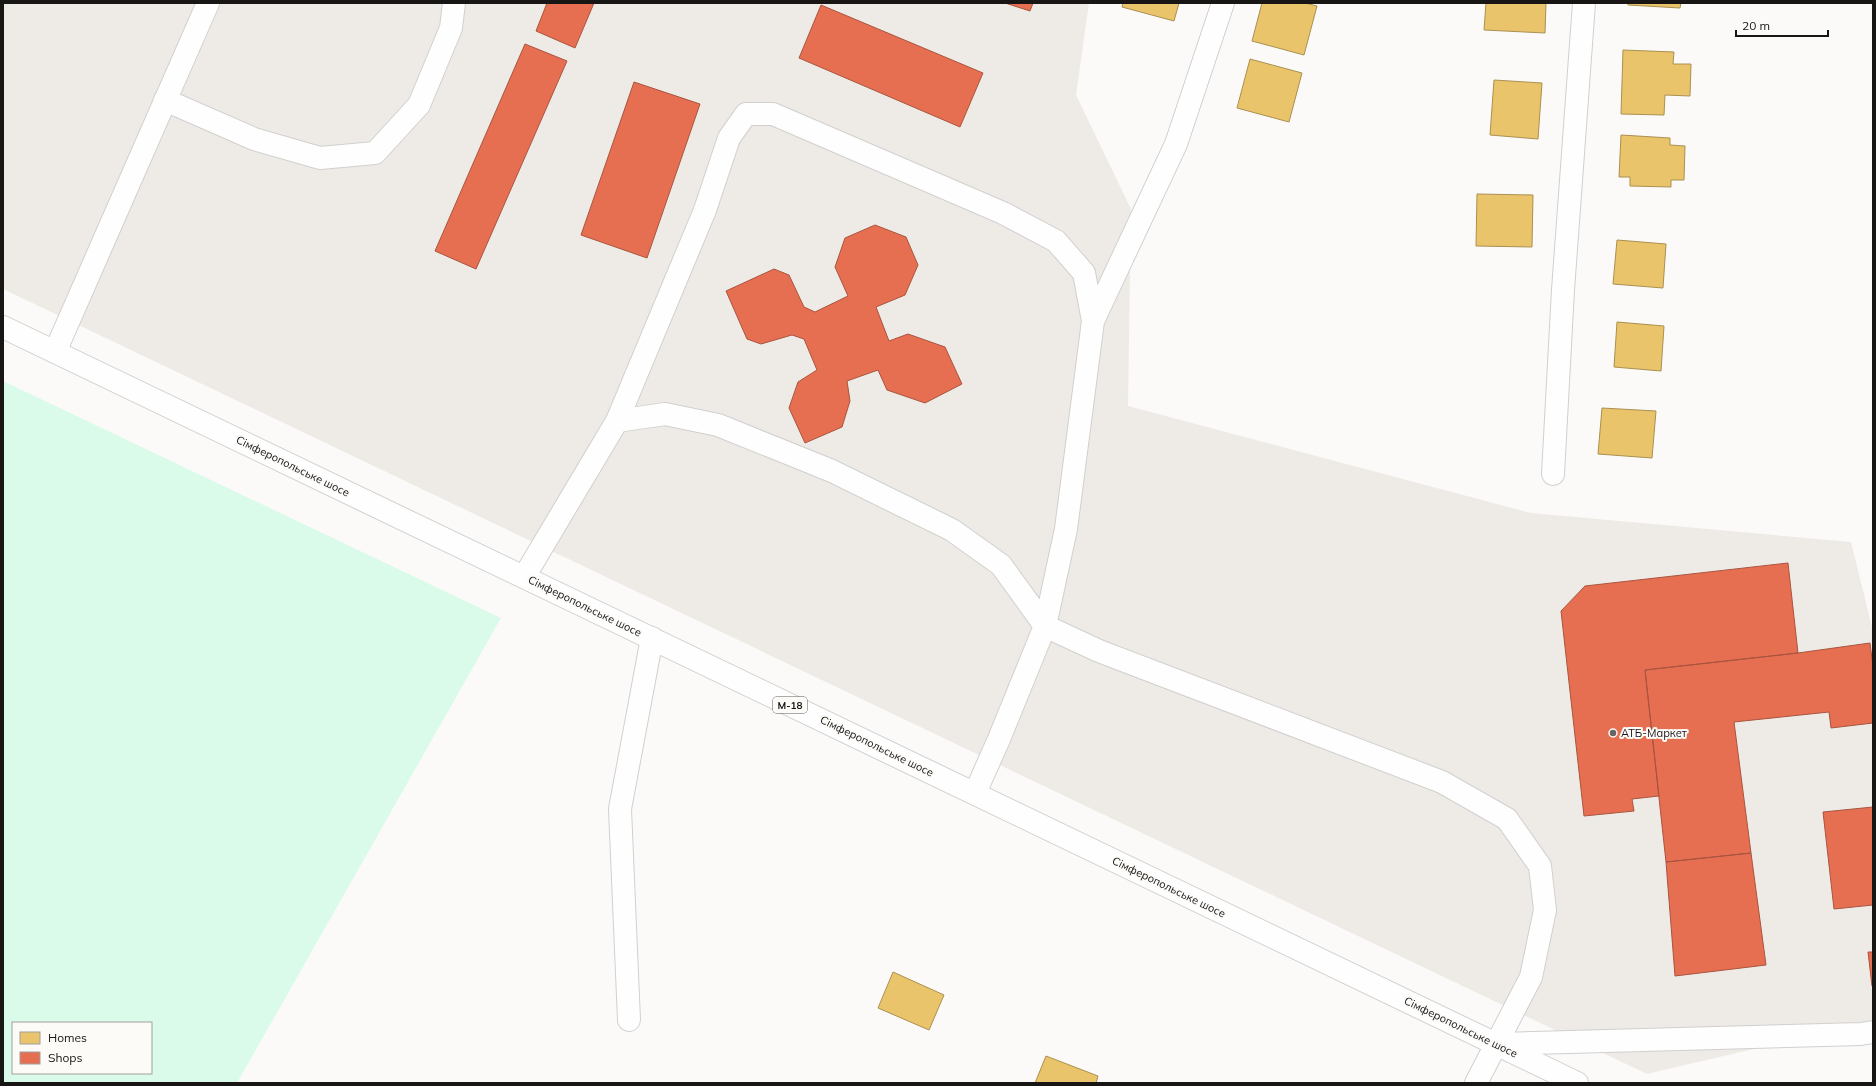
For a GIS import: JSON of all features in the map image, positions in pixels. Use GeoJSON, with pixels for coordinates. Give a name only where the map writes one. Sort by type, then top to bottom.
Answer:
{"type":"FeatureCollection","features":[{"type":"Feature","properties":{"kind":"main road"},"geometry":{"type":"LineString","coordinates":[[55,352],[208,3]]}},
{"type":"Feature","properties":{"kind":"main road"},"geometry":{"type":"LineString","coordinates":[[166,100],[254,139],[320,158],[375,153],[419,105],[451,28],[454,3]]}},
{"type":"Feature","properties":{"kind":"main road"},"geometry":{"type":"LineString","coordinates":[[974,793],[999,738],[1045,626],[1066,529],[1093,322],[1176,144],[1223,3]]}},
{"type":"Feature","properties":{"kind":"main road"},"geometry":{"type":"LineString","coordinates":[[1553,474],[1563,290],[1584,3]]}},
{"type":"Feature","properties":{"kind":"main road"},"geometry":{"type":"LineString","coordinates":[[524,577],[617,421],[705,210],[729,138],[746,114],[773,114],[1003,213],[1056,241],[1084,273],[1093,322]]}},
{"type":"Feature","properties":{"kind":"main road","name":"Сімферопольське шосе"},"geometry":{"type":"LineString","coordinates":[[3,327],[1577,1083]]}},
{"type":"Feature","properties":{"kind":"main road"},"geometry":{"type":"LineString","coordinates":[[617,421],[665,414],[718,425],[832,471],[952,530],[1001,565],[1045,626],[1098,651],[1442,782],[1507,819],[1540,866],[1545,910],[1531,978],[1476,1083]]}},
{"type":"Feature","properties":{"kind":"main road"},"geometry":{"type":"LineString","coordinates":[[629,1020],[620,809],[652,638]]}},
{"type":"Feature","properties":{"kind":"main road"},"geometry":{"type":"LineString","coordinates":[[1497,1044],[1853,1034],[1873,1032]]}},
{"type":"Feature","properties":{"kind":"shaded area"},"geometry":{"type":"Polygon","coordinates":[[[3,3],[1089,3],[1076,95],[1131,209],[1128,406],[1531,513],[1851,542],[1873,631],[1873,1021],[1647,1074],[3,289],[3,3]]]}},
{"type":"Feature","properties":{"kind":"green space"},"geometry":{"type":"Polygon","coordinates":[[[3,381],[501,618],[237,1083],[3,1083],[3,381]]]}},
{"type":"Feature","properties":{"kind":"building: Homes"},"geometry":{"type":"Polygon","coordinates":[[[1123,3],[1179,3],[1174,21],[1122,7],[1123,3]]]}},
{"type":"Feature","properties":{"kind":"building: Homes"},"geometry":{"type":"Polygon","coordinates":[[[1262,3],[1305,3],[1317,6],[1304,55],[1252,41],[1262,3]]]}},
{"type":"Feature","properties":{"kind":"building: Homes"},"geometry":{"type":"Polygon","coordinates":[[[1486,3],[1546,3],[1545,33],[1484,30],[1486,3]]]}},
{"type":"Feature","properties":{"kind":"building: Homes"},"geometry":{"type":"Polygon","coordinates":[[[1628,3],[1681,3],[1680,8],[1628,5],[1628,3]]]}},
{"type":"Feature","properties":{"kind":"building: Homes"},"geometry":{"type":"Polygon","coordinates":[[[1623,50],[1674,52],[1673,64],[1691,64],[1690,96],[1665,95],[1664,115],[1621,114],[1623,50]]]}},
{"type":"Feature","properties":{"kind":"building: Homes"},"geometry":{"type":"Polygon","coordinates":[[[1250,59],[1302,73],[1289,122],[1237,108],[1250,59]]]}},
{"type":"Feature","properties":{"kind":"building: Homes"},"geometry":{"type":"Polygon","coordinates":[[[1494,80],[1542,83],[1538,139],[1490,135],[1494,80]]]}},
{"type":"Feature","properties":{"kind":"building: Homes"},"geometry":{"type":"Polygon","coordinates":[[[1621,135],[1670,138],[1670,145],[1685,146],[1684,180],[1671,180],[1671,187],[1630,186],[1630,177],[1619,177],[1621,135]]]}},
{"type":"Feature","properties":{"kind":"building: Homes"},"geometry":{"type":"Polygon","coordinates":[[[1477,194],[1533,195],[1532,247],[1476,246],[1477,194]]]}},
{"type":"Feature","properties":{"kind":"building: Homes"},"geometry":{"type":"Polygon","coordinates":[[[1617,240],[1666,244],[1663,288],[1613,284],[1617,240]]]}},
{"type":"Feature","properties":{"kind":"building: Homes"},"geometry":{"type":"Polygon","coordinates":[[[1617,322],[1664,326],[1661,371],[1614,367],[1617,322]]]}},
{"type":"Feature","properties":{"kind":"building: Homes"},"geometry":{"type":"Polygon","coordinates":[[[1602,408],[1656,411],[1652,458],[1598,454],[1602,408]]]}},
{"type":"Feature","properties":{"kind":"building: Homes"},"geometry":{"type":"Polygon","coordinates":[[[893,972],[944,995],[929,1030],[878,1008],[893,972]]]}},
{"type":"Feature","properties":{"kind":"building: Homes"},"geometry":{"type":"Polygon","coordinates":[[[1046,1056],[1098,1076],[1096,1083],[1035,1083],[1046,1056]]]}},
{"type":"Feature","properties":{"kind":"building: Shops"},"geometry":{"type":"Polygon","coordinates":[[[547,3],[594,3],[575,48],[536,31],[547,3]]]}},
{"type":"Feature","properties":{"kind":"building: Shops"},"geometry":{"type":"Polygon","coordinates":[[[1005,3],[1033,3],[1030,11],[1005,3]]]}},
{"type":"Feature","properties":{"kind":"building: Shops"},"geometry":{"type":"Polygon","coordinates":[[[821,5],[983,73],[960,127],[799,58],[821,5]]]}},
{"type":"Feature","properties":{"kind":"building: Shops"},"geometry":{"type":"Polygon","coordinates":[[[525,44],[567,61],[476,269],[435,251],[525,44]]]}},
{"type":"Feature","properties":{"kind":"building: Shops"},"geometry":{"type":"Polygon","coordinates":[[[634,82],[700,104],[647,258],[581,235],[634,82]]]}},
{"type":"Feature","properties":{"kind":"building: Shops"},"geometry":{"type":"Polygon","coordinates":[[[875,225],[906,237],[918,265],[905,295],[876,307],[889,341],[908,334],[945,347],[962,384],[925,403],[887,390],[878,370],[847,381],[850,401],[842,427],[805,443],[789,408],[798,382],[817,370],[804,339],[792,335],[761,344],[747,339],[726,291],[774,269],[789,275],[804,307],[815,312],[848,296],[835,267],[845,238],[875,225]]]}},
{"type":"Feature","properties":{"kind":"building: Shops","name":"АТБ-Маркет"},"geometry":{"type":"Polygon","coordinates":[[[1788,563],[1798,653],[1645,670],[1659,796],[1632,799],[1634,811],[1584,816],[1561,611],[1585,586],[1788,563]]]}},
{"type":"Feature","properties":{"kind":"building: Shops"},"geometry":{"type":"Polygon","coordinates":[[[1870,643],[1873,667],[1873,723],[1831,728],[1829,712],[1734,722],[1751,853],[1666,862],[1645,670],[1798,653],[1870,643]]]}},
{"type":"Feature","properties":{"kind":"building: Shops"},"geometry":{"type":"Polygon","coordinates":[[[1873,807],[1873,905],[1834,909],[1823,812],[1873,807]]]}},
{"type":"Feature","properties":{"kind":"building: Shops"},"geometry":{"type":"Polygon","coordinates":[[[1751,853],[1766,965],[1675,976],[1666,862],[1751,853]]]}},
{"type":"Feature","properties":{"kind":"building: Shops"},"geometry":{"type":"Polygon","coordinates":[[[1868,952],[1873,952],[1873,986],[1872,986],[1868,952]]]}},
{"type":"Feature","properties":{"kind":"place","name":"АТБ-Маркет"},"geometry":{"type":"Point","coordinates":[1613,733]}}]}
